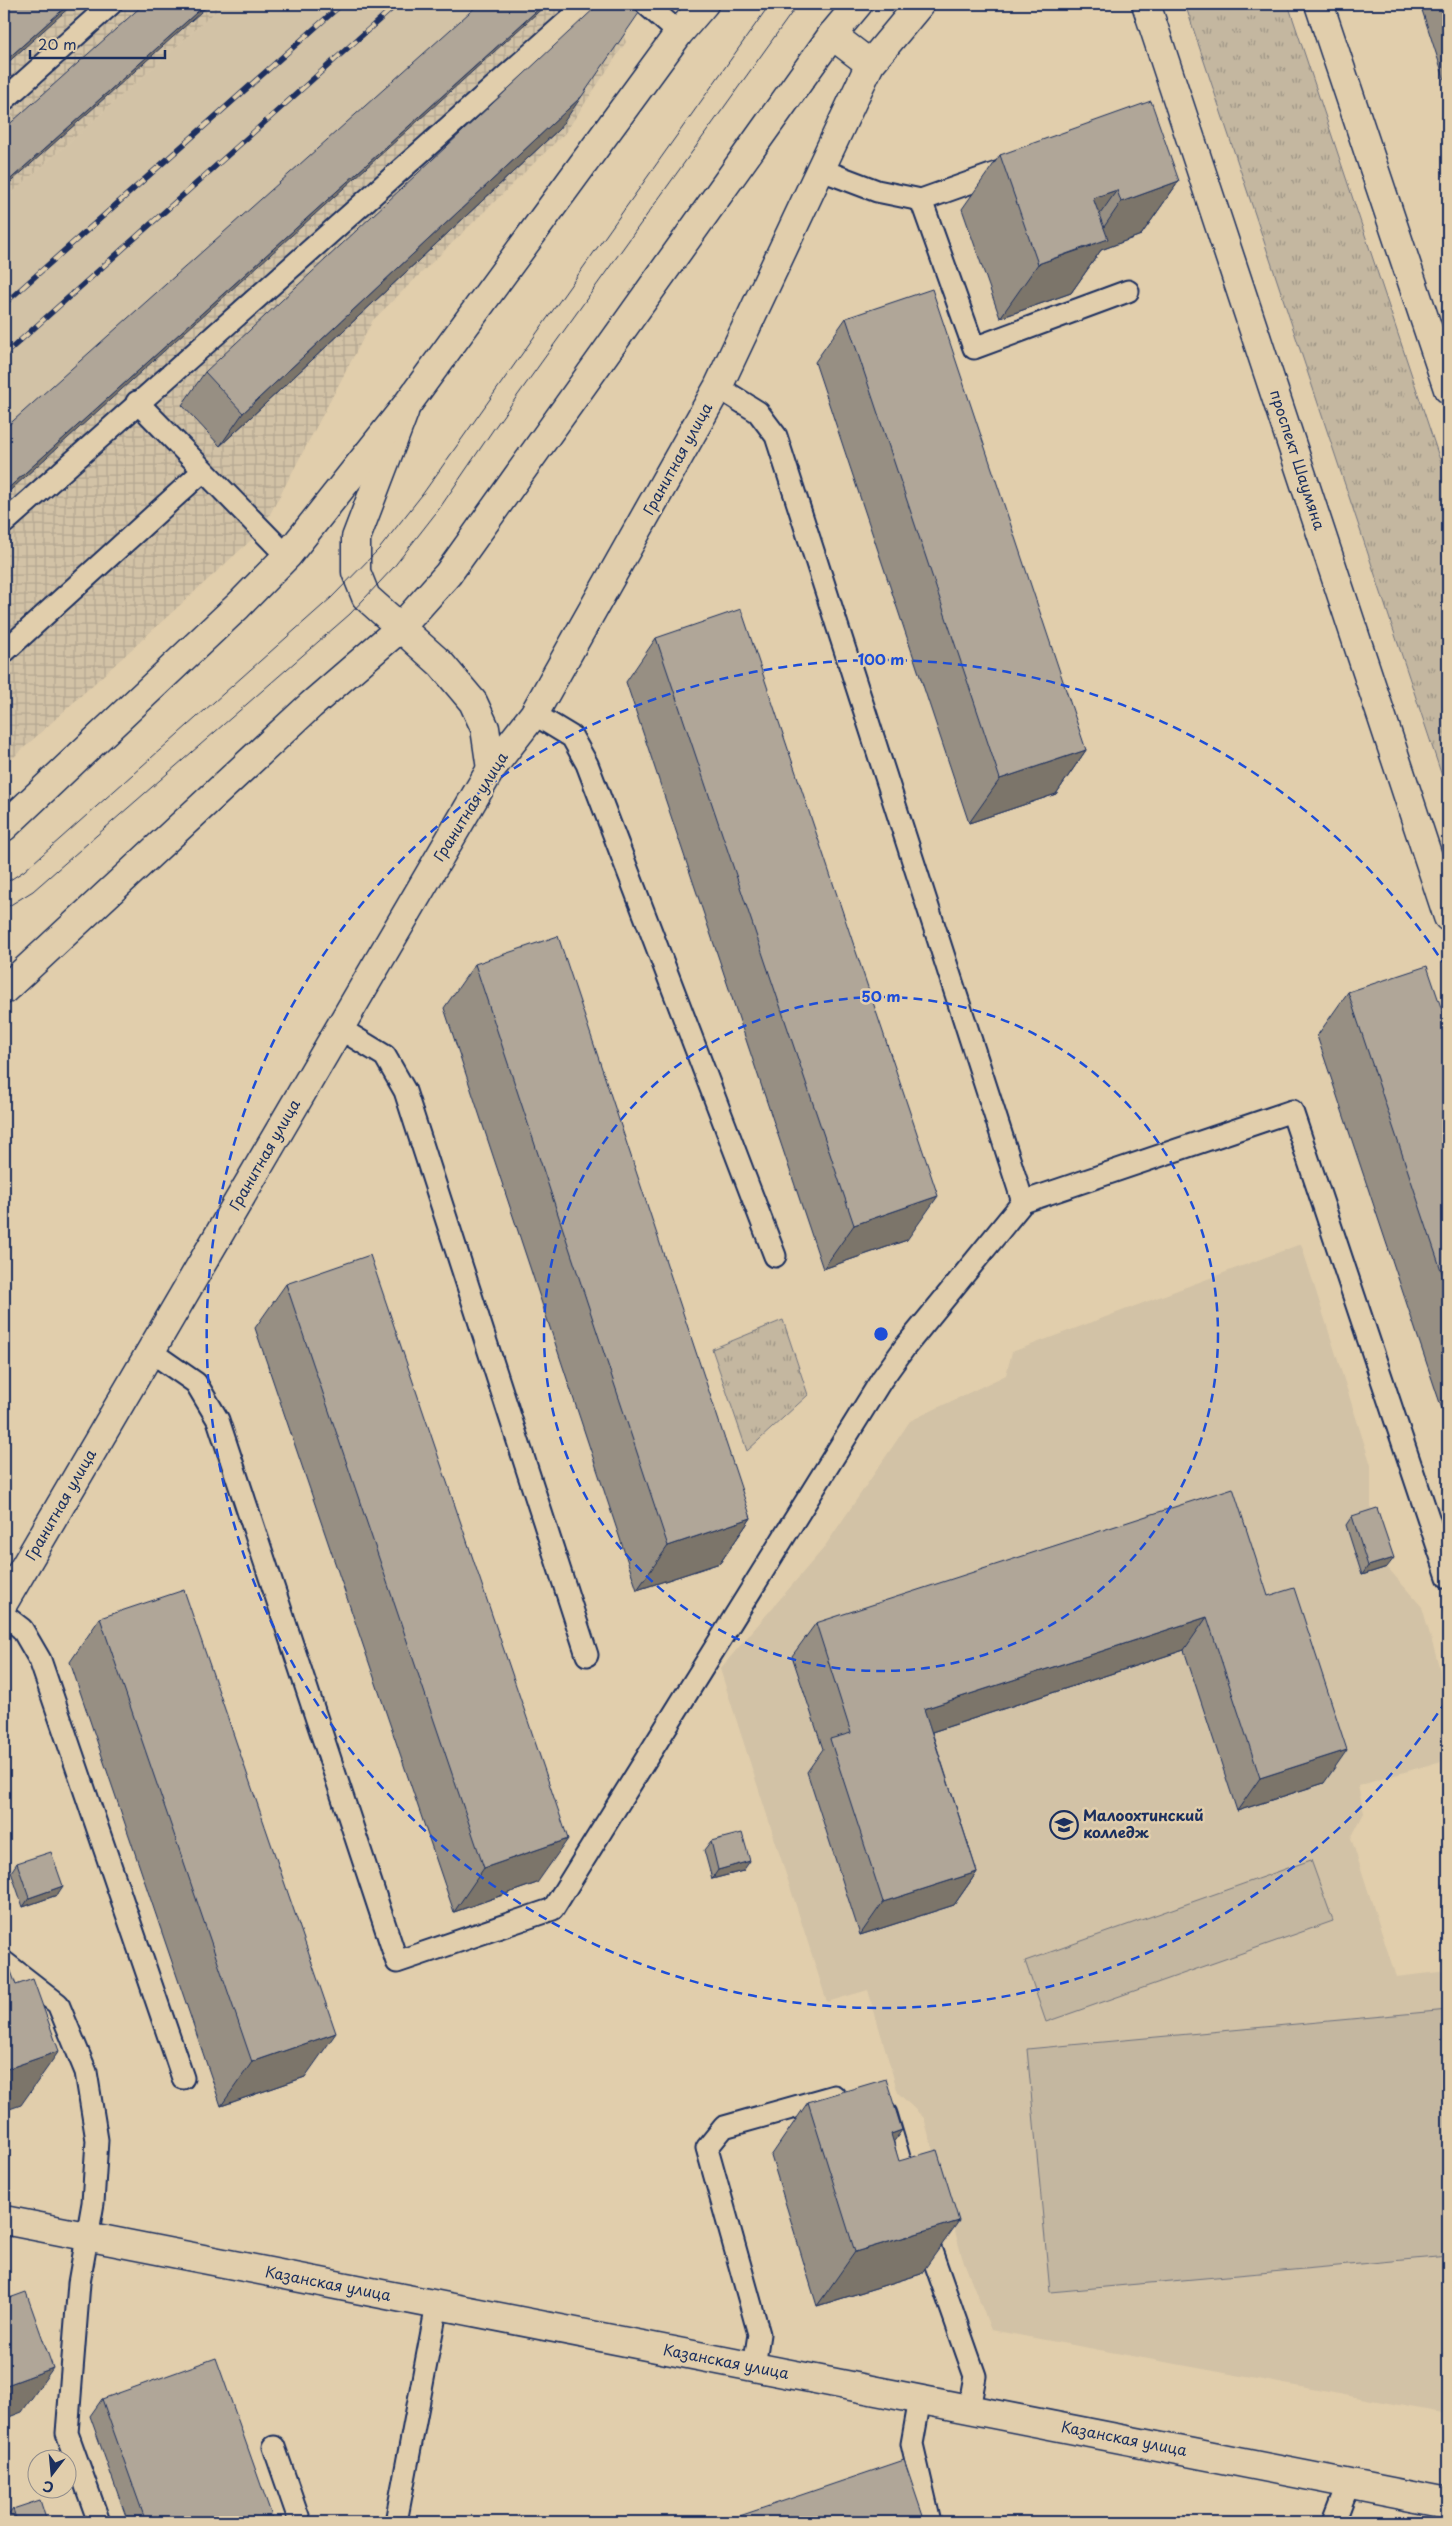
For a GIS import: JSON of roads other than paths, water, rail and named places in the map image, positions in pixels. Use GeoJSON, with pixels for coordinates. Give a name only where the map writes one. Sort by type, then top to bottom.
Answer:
{"type":"FeatureCollection","features":[{"type":"Feature","properties":{"kind":"street"},"geometry":{"type":"LineString","coordinates":[[4,826],[238,606],[287,556],[406,406],[679,33],[704,4]]}},
{"type":"Feature","properties":{"kind":"street"},"geometry":{"type":"LineString","coordinates":[[4,990],[311,705],[400,629],[448,574],[832,35],[858,4]]}},
{"type":"Feature","properties":{"kind":"street","name":"Гранитная улица"},"geometry":{"type":"LineString","coordinates":[[4,1602],[491,769],[534,714],[718,386],[870,64],[920,4]]}},
{"type":"Feature","properties":{"kind":"street","name":"проспект Шаумяна"},"geometry":{"type":"LineString","coordinates":[[1146,4],[1448,917]]}},
{"type":"Feature","properties":{"kind":"street"},"geometry":{"type":"LineString","coordinates":[[1319,4],[1448,389]]}},
{"type":"Feature","properties":{"kind":"street"},"geometry":{"type":"LineString","coordinates":[[832,35],[870,64]]}},
{"type":"Feature","properties":{"kind":"street"},"geometry":{"type":"LineString","coordinates":[[406,406],[356,538],[356,572],[366,597],[441,664],[473,702],[485,728],[491,769]]}},
{"type":"Feature","properties":{"kind":"street","name":"Казанская улица"},"geometry":{"type":"LineString","coordinates":[[4,2220],[1448,2502]]}},
{"type":"Feature","properties":{"kind":"lane"},"geometry":{"type":"LineString","coordinates":[[4,100],[112,4]]}},
{"type":"Feature","properties":{"kind":"lane"},"geometry":{"type":"LineString","coordinates":[[4,523],[137,402],[586,4]]}},
{"type":"Feature","properties":{"kind":"lane"},"geometry":{"type":"LineString","coordinates":[[646,4],[679,33]]}},
{"type":"Feature","properties":{"kind":"lane"},"geometry":{"type":"LineString","coordinates":[[819,169],[877,192],[922,200],[1031,161]]}},
{"type":"Feature","properties":{"kind":"lane"},"geometry":{"type":"LineString","coordinates":[[922,200],[974,348],[1128,291]]}},
{"type":"Feature","properties":{"kind":"lane"},"geometry":{"type":"LineString","coordinates":[[718,386],[758,412],[776,436],[1023,1202]]}},
{"type":"Feature","properties":{"kind":"lane"},"geometry":{"type":"LineString","coordinates":[[137,402],[287,556]]}},
{"type":"Feature","properties":{"kind":"lane"},"geometry":{"type":"LineString","coordinates":[[4,652],[203,471]]}},
{"type":"Feature","properties":{"kind":"lane"},"geometry":{"type":"LineString","coordinates":[[534,714],[572,737],[587,764],[775,1256]]}},
{"type":"Feature","properties":{"kind":"lane"},"geometry":{"type":"LineString","coordinates":[[339,1028],[385,1056],[405,1091],[587,1655]]}},
{"type":"Feature","properties":{"kind":"lane"},"geometry":{"type":"LineString","coordinates":[[150,1352],[196,1383],[218,1420],[397,1962],[553,1909],[882,1379],[905,1347],[1023,1202],[1292,1111],[1448,1577]]}},
{"type":"Feature","properties":{"kind":"lane"},"geometry":{"type":"LineString","coordinates":[[4,1615],[22,1629],[40,1660],[183,2078]]}},
{"type":"Feature","properties":{"kind":"lane"},"geometry":{"type":"LineString","coordinates":[[4,1962],[58,2004],[86,2072],[97,2140],[93,2203],[79,2283],[68,2433],[99,2522]]}},
{"type":"Feature","properties":{"kind":"lane"},"geometry":{"type":"LineString","coordinates":[[754,2367],[759,2334],[708,2148],[724,2126],[850,2091]]}},
{"type":"Feature","properties":{"kind":"lane"},"geometry":{"type":"LineString","coordinates":[[874,2097],[882,2102],[906,2180],[975,2376],[969,2409]]}},
{"type":"Feature","properties":{"kind":"lane"},"geometry":{"type":"LineString","coordinates":[[396,2522],[437,2305]]}},
{"type":"Feature","properties":{"kind":"lane"},"geometry":{"type":"LineString","coordinates":[[920,2399],[912,2444],[930,2522]]}},
{"type":"Feature","properties":{"kind":"lane"},"geometry":{"type":"LineString","coordinates":[[274,2447],[300,2522]]}},
{"type":"Feature","properties":{"kind":"lane"},"geometry":{"type":"LineString","coordinates":[[1334,2522],[1349,2483]]}},
{"type":"Feature","properties":{"kind":"tram line"},"geometry":{"type":"LineString","coordinates":[[4,884],[24,871],[332,597],[380,548],[422,495],[770,4]]}},
{"type":"Feature","properties":{"kind":"tram line"},"geometry":{"type":"LineString","coordinates":[[4,909],[33,891],[350,614],[393,568],[439,509],[495,427],[798,4]]}},
{"type":"Feature","properties":{"kind":"railway"},"geometry":{"type":"LineString","coordinates":[[4,304],[342,4]]}},
{"type":"Feature","properties":{"kind":"railway"},"geometry":{"type":"LineString","coordinates":[[4,355],[397,4]]}},
{"type":"Feature","properties":{"kind":"place","name":"Малоохтинский колледж"},"geometry":{"type":"Point","coordinates":[1064,1825]}}]}
